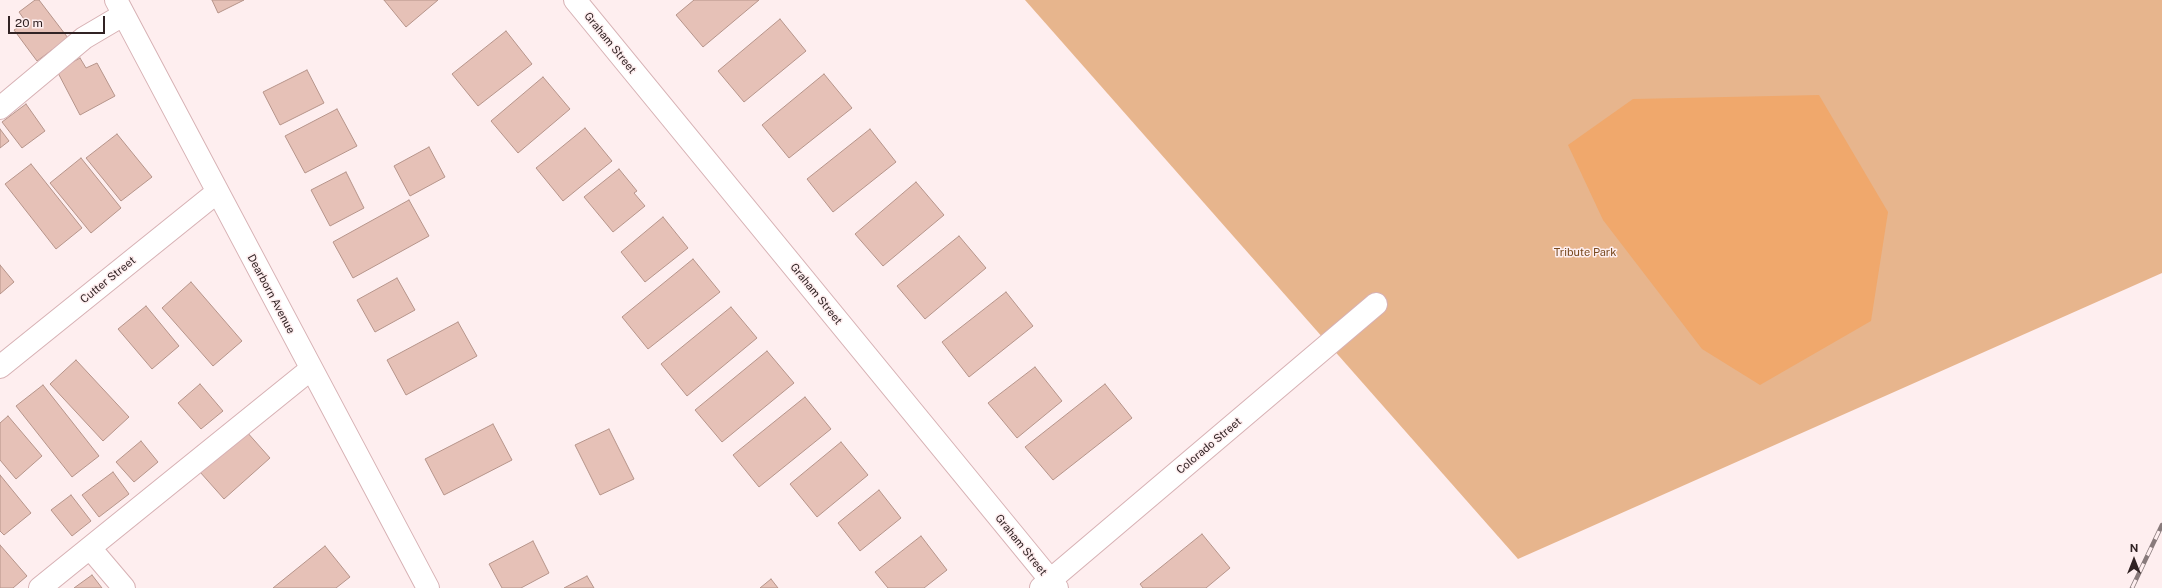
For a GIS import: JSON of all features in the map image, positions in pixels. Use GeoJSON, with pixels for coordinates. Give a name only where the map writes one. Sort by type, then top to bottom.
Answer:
{"type":"FeatureCollection","features":[{"type":"Feature","properties":{"kind":"street","name":"Graham Street"},"geometry":{"type":"LineString","coordinates":[[575,0],[1049,585]]}},
{"type":"Feature","properties":{"kind":"street"},"geometry":{"type":"LineString","coordinates":[[0,108],[120,7]]}},
{"type":"Feature","properties":{"kind":"street","name":"Dearborn Avenue"},"geometry":{"type":"LineString","coordinates":[[120,7],[216,193],[428,588]]}},
{"type":"Feature","properties":{"kind":"street","name":"Cutter Street"},"geometry":{"type":"LineString","coordinates":[[0,367],[216,193]]}},
{"type":"Feature","properties":{"kind":"street","name":"Colorado Street"},"geometry":{"type":"LineString","coordinates":[[1049,585],[1376,304]]}},
{"type":"Feature","properties":{"kind":"street"},"geometry":{"type":"LineString","coordinates":[[40,588],[310,369]]}},
{"type":"Feature","properties":{"kind":"street"},"geometry":{"type":"LineString","coordinates":[[90,548],[124,588]]}},
{"type":"Feature","properties":{"kind":"green space","name":"Tribute Park"},"geometry":{"type":"Polygon","coordinates":[[[1025,0],[2162,0],[2162,273],[1518,559],[1025,0]]]}},
{"type":"Feature","properties":{"kind":"shaded area"},"geometry":{"type":"Polygon","coordinates":[[[1819,95],[1888,212],[1871,321],[1760,385],[1702,349],[1603,220],[1568,145],[1633,99],[1819,95]]]}},
{"type":"Feature","properties":{"kind":"building"},"geometry":{"type":"Polygon","coordinates":[[[35,0],[39,0],[68,38],[37,61],[14,30],[26,22],[19,12],[35,0]]]}},
{"type":"Feature","properties":{"kind":"building"},"geometry":{"type":"Polygon","coordinates":[[[212,0],[244,0],[218,13],[212,0]]]}},
{"type":"Feature","properties":{"kind":"building"},"geometry":{"type":"Polygon","coordinates":[[[384,0],[438,0],[406,27],[384,0]]]}},
{"type":"Feature","properties":{"kind":"building"},"geometry":{"type":"Polygon","coordinates":[[[694,0],[759,0],[703,47],[676,15],[694,0]]]}},
{"type":"Feature","properties":{"kind":"building"},"geometry":{"type":"Polygon","coordinates":[[[780,19],[806,51],[744,102],[718,71],[780,19]]]}},
{"type":"Feature","properties":{"kind":"building"},"geometry":{"type":"Polygon","coordinates":[[[506,31],[532,64],[478,106],[452,74],[506,31]]]}},
{"type":"Feature","properties":{"kind":"building"},"geometry":{"type":"Polygon","coordinates":[[[80,58],[86,68],[97,63],[115,96],[80,115],[57,71],[80,58]]]}},
{"type":"Feature","properties":{"kind":"building"},"geometry":{"type":"Polygon","coordinates":[[[307,70],[324,103],[280,125],[263,92],[307,70]]]}},
{"type":"Feature","properties":{"kind":"building"},"geometry":{"type":"Polygon","coordinates":[[[824,74],[852,108],[789,158],[762,125],[824,74]]]}},
{"type":"Feature","properties":{"kind":"building"},"geometry":{"type":"Polygon","coordinates":[[[543,77],[570,109],[518,153],[491,121],[543,77]]]}},
{"type":"Feature","properties":{"kind":"building"},"geometry":{"type":"Polygon","coordinates":[[[26,104],[45,131],[22,148],[2,122],[26,104]]]}},
{"type":"Feature","properties":{"kind":"building"},"geometry":{"type":"Polygon","coordinates":[[[337,109],[357,146],[305,173],[285,136],[337,109]]]}},
{"type":"Feature","properties":{"kind":"building"},"geometry":{"type":"Polygon","coordinates":[[[585,128],[612,161],[563,201],[536,168],[585,128]]]}},
{"type":"Feature","properties":{"kind":"building"},"geometry":{"type":"Polygon","coordinates":[[[0,129],[9,141],[0,148],[0,129]]]}},
{"type":"Feature","properties":{"kind":"building"},"geometry":{"type":"Polygon","coordinates":[[[870,129],[896,162],[833,212],[807,179],[870,129]]]}},
{"type":"Feature","properties":{"kind":"building"},"geometry":{"type":"Polygon","coordinates":[[[117,134],[152,177],[121,201],[86,158],[117,134]]]}},
{"type":"Feature","properties":{"kind":"building"},"geometry":{"type":"Polygon","coordinates":[[[429,147],[445,177],[410,196],[394,166],[429,147]]]}},
{"type":"Feature","properties":{"kind":"building"},"geometry":{"type":"Polygon","coordinates":[[[81,158],[121,208],[91,233],[50,183],[81,158]]]}},
{"type":"Feature","properties":{"kind":"building"},"geometry":{"type":"Polygon","coordinates":[[[31,164],[82,228],[56,249],[5,184],[31,164]]]}},
{"type":"Feature","properties":{"kind":"building"},"geometry":{"type":"Polygon","coordinates":[[[619,169],[637,191],[634,193],[645,206],[613,232],[584,197],[619,169]]]}},
{"type":"Feature","properties":{"kind":"building"},"geometry":{"type":"Polygon","coordinates":[[[346,172],[364,208],[330,226],[311,190],[346,172]]]}},
{"type":"Feature","properties":{"kind":"building"},"geometry":{"type":"Polygon","coordinates":[[[916,182],[944,215],[883,266],[855,234],[916,182]]]}},
{"type":"Feature","properties":{"kind":"building"},"geometry":{"type":"Polygon","coordinates":[[[409,200],[429,236],[353,278],[333,242],[409,200]]]}},
{"type":"Feature","properties":{"kind":"building"},"geometry":{"type":"Polygon","coordinates":[[[663,217],[688,248],[645,282],[621,252],[663,217]]]}},
{"type":"Feature","properties":{"kind":"building"},"geometry":{"type":"Polygon","coordinates":[[[959,236],[986,268],[925,319],[897,286],[959,236]]]}},
{"type":"Feature","properties":{"kind":"building"},"geometry":{"type":"Polygon","coordinates":[[[693,259],[720,292],[648,349],[622,317],[693,259]]]}},
{"type":"Feature","properties":{"kind":"building"},"geometry":{"type":"Polygon","coordinates":[[[0,265],[14,282],[0,294],[0,265]]]}},
{"type":"Feature","properties":{"kind":"building"},"geometry":{"type":"Polygon","coordinates":[[[397,278],[415,310],[375,332],[357,300],[397,278]]]}},
{"type":"Feature","properties":{"kind":"building"},"geometry":{"type":"Polygon","coordinates":[[[191,282],[242,341],[213,366],[162,308],[191,282]]]}},
{"type":"Feature","properties":{"kind":"building"},"geometry":{"type":"Polygon","coordinates":[[[1006,292],[1033,326],[969,377],[942,342],[1006,292]]]}},
{"type":"Feature","properties":{"kind":"building"},"geometry":{"type":"Polygon","coordinates":[[[146,306],[179,346],[152,369],[118,329],[146,306]]]}},
{"type":"Feature","properties":{"kind":"building"},"geometry":{"type":"Polygon","coordinates":[[[731,307],[757,338],[687,396],[661,364],[731,307]]]}},
{"type":"Feature","properties":{"kind":"building"},"geometry":{"type":"Polygon","coordinates":[[[458,322],[477,356],[406,395],[387,360],[458,322]]]}},
{"type":"Feature","properties":{"kind":"building"},"geometry":{"type":"Polygon","coordinates":[[[767,351],[794,383],[722,442],[695,410],[767,351]]]}},
{"type":"Feature","properties":{"kind":"building"},"geometry":{"type":"Polygon","coordinates":[[[76,360],[129,417],[103,441],[50,384],[76,360]]]}},
{"type":"Feature","properties":{"kind":"building"},"geometry":{"type":"Polygon","coordinates":[[[1035,367],[1062,401],[1017,438],[988,403],[1035,367]]]}},
{"type":"Feature","properties":{"kind":"building"},"geometry":{"type":"Polygon","coordinates":[[[200,384],[223,411],[201,429],[178,403],[200,384]]]}},
{"type":"Feature","properties":{"kind":"building"},"geometry":{"type":"Polygon","coordinates":[[[1105,384],[1132,418],[1053,480],[1025,447],[1105,384]]]}},
{"type":"Feature","properties":{"kind":"building"},"geometry":{"type":"Polygon","coordinates":[[[43,385],[99,456],[72,477],[16,406],[43,385]]]}},
{"type":"Feature","properties":{"kind":"building"},"geometry":{"type":"Polygon","coordinates":[[[805,397],[831,429],[759,487],[733,455],[805,397]]]}},
{"type":"Feature","properties":{"kind":"building"},"geometry":{"type":"Polygon","coordinates":[[[8,416],[42,456],[16,479],[0,460],[0,423],[8,416]]]}},
{"type":"Feature","properties":{"kind":"building"},"geometry":{"type":"Polygon","coordinates":[[[493,424],[512,460],[444,495],[425,459],[493,424]]]}},
{"type":"Feature","properties":{"kind":"building"},"geometry":{"type":"Polygon","coordinates":[[[609,429],[634,479],[600,495],[575,445],[609,429]]]}},
{"type":"Feature","properties":{"kind":"building"},"geometry":{"type":"Polygon","coordinates":[[[246,431],[270,458],[224,499],[200,472],[246,431]]]}},
{"type":"Feature","properties":{"kind":"building"},"geometry":{"type":"Polygon","coordinates":[[[141,441],[158,462],[134,482],[116,462],[141,441]]]}},
{"type":"Feature","properties":{"kind":"building"},"geometry":{"type":"Polygon","coordinates":[[[841,442],[868,475],[817,517],[790,484],[841,442]]]}},
{"type":"Feature","properties":{"kind":"building"},"geometry":{"type":"Polygon","coordinates":[[[113,472],[129,494],[99,517],[82,495],[113,472]]]}},
{"type":"Feature","properties":{"kind":"building"},"geometry":{"type":"Polygon","coordinates":[[[0,475],[31,513],[4,535],[0,531],[0,475]]]}},
{"type":"Feature","properties":{"kind":"building"},"geometry":{"type":"Polygon","coordinates":[[[879,490],[901,518],[860,551],[838,523],[879,490]]]}},
{"type":"Feature","properties":{"kind":"building"},"geometry":{"type":"Polygon","coordinates":[[[71,495],[91,521],[72,536],[51,510],[71,495]]]}},
{"type":"Feature","properties":{"kind":"building"},"geometry":{"type":"Polygon","coordinates":[[[1202,534],[1230,568],[1206,588],[1143,588],[1140,584],[1202,534]]]}},
{"type":"Feature","properties":{"kind":"building"},"geometry":{"type":"Polygon","coordinates":[[[921,536],[947,570],[924,588],[888,588],[875,572],[921,536]]]}},
{"type":"Feature","properties":{"kind":"building"},"geometry":{"type":"Polygon","coordinates":[[[533,541],[549,573],[521,588],[502,588],[489,564],[533,541]]]}},
{"type":"Feature","properties":{"kind":"building"},"geometry":{"type":"Polygon","coordinates":[[[0,545],[27,576],[13,588],[0,588],[0,545]]]}},
{"type":"Feature","properties":{"kind":"building"},"geometry":{"type":"Polygon","coordinates":[[[325,546],[350,577],[336,588],[273,588],[325,546]]]}},
{"type":"Feature","properties":{"kind":"building"},"geometry":{"type":"Polygon","coordinates":[[[92,575],[102,588],[74,588],[92,575]]]}},
{"type":"Feature","properties":{"kind":"building"},"geometry":{"type":"Polygon","coordinates":[[[587,576],[594,588],[564,588],[587,576]]]}},
{"type":"Feature","properties":{"kind":"building"},"geometry":{"type":"Polygon","coordinates":[[[771,579],[778,588],[760,588],[771,579]]]}},
{"type":"Feature","properties":{"kind":"railway"},"geometry":{"type":"LineString","coordinates":[[2132,588],[2162,525]]}}]}
